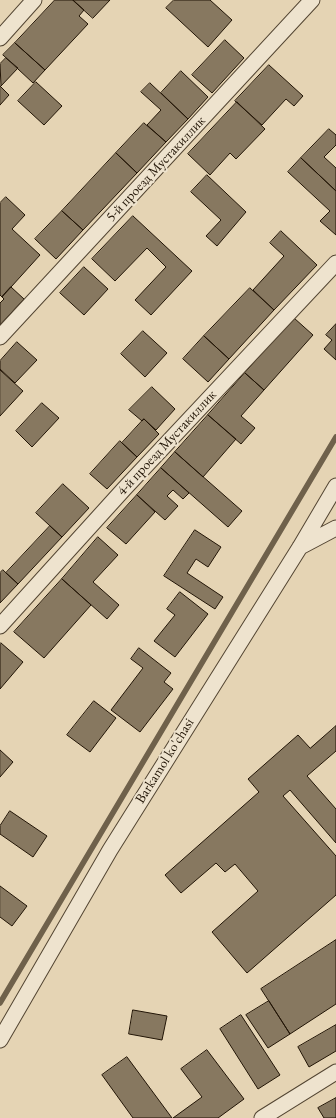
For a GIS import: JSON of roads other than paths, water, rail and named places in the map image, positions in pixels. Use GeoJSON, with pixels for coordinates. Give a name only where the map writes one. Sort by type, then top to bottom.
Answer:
{"type":"FeatureCollection","features":[{"type":"Feature","properties":{"kind":"street"},"geometry":{"type":"LineString","coordinates":[[0,38],[34,0]]}},
{"type":"Feature","properties":{"kind":"street","name":"5-й проезд Мустакиллик"},"geometry":{"type":"LineString","coordinates":[[0,337],[312,0]]}},
{"type":"Feature","properties":{"kind":"street","name":"4-й проезд Мустакиллик"},"geometry":{"type":"LineString","coordinates":[[0,626],[124,489],[336,263]]}},
{"type":"Feature","properties":{"kind":"street","name":"Barkamol ko'chasi"},"geometry":{"type":"LineString","coordinates":[[0,1040],[110,850],[300,547],[336,486]]}},
{"type":"Feature","properties":{"kind":"street"},"geometry":{"type":"LineString","coordinates":[[300,547],[336,528]]}},
{"type":"Feature","properties":{"kind":"street"},"geometry":{"type":"LineString","coordinates":[[262,1118],[336,1072]]}},
{"type":"Feature","properties":{"kind":"waterway"},"geometry":{"type":"LineString","coordinates":[[0,1003],[336,437]]}}]}
